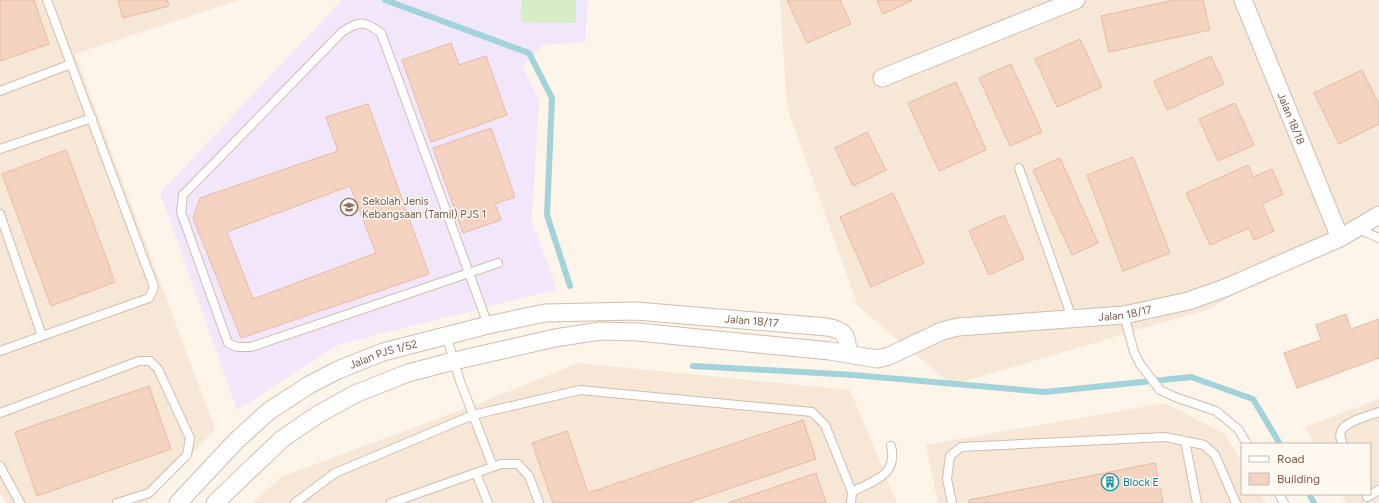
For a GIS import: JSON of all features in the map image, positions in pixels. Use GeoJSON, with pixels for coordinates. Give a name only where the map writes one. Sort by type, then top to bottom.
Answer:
{"type":"FeatureCollection","features":[{"type":"Feature","properties":{"kind":"street"},"geometry":{"type":"LineString","coordinates":[[882,78],[1076,0]]}},
{"type":"Feature","properties":{"kind":"street","name":"Jalan 18/18"},"geometry":{"type":"LineString","coordinates":[[1243,0],[1340,238]]}},
{"type":"Feature","properties":{"kind":"street","name":"Jalan 18/17"},"geometry":{"type":"LineString","coordinates":[[636,311],[827,326],[842,332],[846,336],[848,346],[853,355],[877,359],[889,356],[942,331],[958,326],[1124,315],[1201,297],[1340,238],[1379,215]]}},
{"type":"Feature","properties":{"kind":"street"},"geometry":{"type":"LineString","coordinates":[[636,311],[638,332]]}},
{"type":"Feature","properties":{"kind":"street","name":"Jalan PJS 1/52"},"geometry":{"type":"LineString","coordinates":[[178,503],[236,441],[269,412],[309,385],[338,370],[383,352],[488,325],[545,313],[636,311]]}},
{"type":"Feature","properties":{"kind":"street"},"geometry":{"type":"LineString","coordinates":[[215,503],[282,439],[317,415],[368,388],[408,373],[454,361],[555,338],[600,331],[638,332],[853,355]]}},
{"type":"Feature","properties":{"kind":"lane"},"geometry":{"type":"LineString","coordinates":[[0,351],[149,298],[154,287],[47,0]]}},
{"type":"Feature","properties":{"kind":"lane"},"geometry":{"type":"LineString","coordinates":[[488,325],[469,273],[381,33],[369,24],[354,24],[342,32],[183,196],[181,212],[228,343],[237,347],[251,347],[469,273],[498,263]]}},
{"type":"Feature","properties":{"kind":"lane"},"geometry":{"type":"LineString","coordinates":[[0,91],[72,64]]}},
{"type":"Feature","properties":{"kind":"lane"},"geometry":{"type":"LineString","coordinates":[[0,149],[92,118]]}},
{"type":"Feature","properties":{"kind":"lane"},"geometry":{"type":"LineString","coordinates":[[1018,168],[1072,318]]}},
{"type":"Feature","properties":{"kind":"lane"},"geometry":{"type":"LineString","coordinates":[[0,214],[42,336]]}},
{"type":"Feature","properties":{"kind":"lane"},"geometry":{"type":"LineString","coordinates":[[1356,228],[1379,238]]}},
{"type":"Feature","properties":{"kind":"lane"},"geometry":{"type":"LineString","coordinates":[[1124,315],[1134,352],[1140,364],[1160,390],[1216,412],[1238,429],[1246,443]]}},
{"type":"Feature","properties":{"kind":"lane"},"geometry":{"type":"LineString","coordinates":[[446,336],[460,381],[493,466]]}},
{"type":"Feature","properties":{"kind":"lane"},"geometry":{"type":"LineString","coordinates":[[0,413],[139,361],[150,361],[158,369],[190,438],[187,455],[149,493],[117,503]]}},
{"type":"Feature","properties":{"kind":"lane"},"geometry":{"type":"LineString","coordinates":[[294,503],[335,473],[473,415],[580,390],[812,412],[825,425],[852,492],[852,503]]}},
{"type":"Feature","properties":{"kind":"lane"},"geometry":{"type":"LineString","coordinates":[[1343,443],[1340,437],[1341,431],[1350,422],[1379,412]]}},
{"type":"Feature","properties":{"kind":"lane"},"geometry":{"type":"LineString","coordinates":[[952,503],[947,479],[950,456],[961,447],[1165,437],[1204,445],[1215,455],[1236,503]]}},
{"type":"Feature","properties":{"kind":"lane"},"geometry":{"type":"LineString","coordinates":[[1185,441],[1196,503]]}},
{"type":"Feature","properties":{"kind":"lane"},"geometry":{"type":"LineString","coordinates":[[852,492],[882,476],[888,471],[892,466],[893,459],[891,446]]}},
{"type":"Feature","properties":{"kind":"lane"},"geometry":{"type":"LineString","coordinates":[[390,503],[493,466],[501,464],[518,464],[529,476],[539,503]]}},
{"type":"Feature","properties":{"kind":"lane"},"geometry":{"type":"LineString","coordinates":[[0,466],[20,503]]}},
{"type":"Feature","properties":{"kind":"lane"},"geometry":{"type":"LineString","coordinates":[[476,473],[488,503]]}},
{"type":"Feature","properties":{"kind":"lane"},"geometry":{"type":"LineString","coordinates":[[1368,498],[1379,490]]}},
{"type":"Feature","properties":{"kind":"shaded area"},"geometry":{"type":"Polygon","coordinates":[[[0,0],[239,0],[75,54],[215,429],[147,503],[7,503],[0,494],[0,0]]]}},
{"type":"Feature","properties":{"kind":"shaded area","name":"Sekolah Jenis Kebangsaan (Tamil) PJS 1"},"geometry":{"type":"Polygon","coordinates":[[[342,0],[588,0],[585,42],[543,45],[522,66],[539,100],[532,221],[557,289],[338,345],[237,410],[160,193],[342,0]]]}},
{"type":"Feature","properties":{"kind":"shaded area"},"geometry":{"type":"Polygon","coordinates":[[[780,0],[1379,0],[1379,211],[1209,309],[952,385],[858,306],[787,107],[780,0]]]}},
{"type":"Feature","properties":{"kind":"shaded area"},"geometry":{"type":"Polygon","coordinates":[[[579,363],[850,390],[897,503],[252,503],[283,476],[475,405],[579,363]]]}},
{"type":"Feature","properties":{"kind":"shaded area"},"geometry":{"type":"Polygon","coordinates":[[[1379,399],[1379,503],[1346,503],[1342,495],[1371,495],[1371,443],[1314,443],[1305,427],[1379,399]]]}},
{"type":"Feature","properties":{"kind":"shaded area"},"geometry":{"type":"Polygon","coordinates":[[[1165,403],[1225,434],[1241,461],[1241,495],[1261,495],[1266,503],[938,503],[926,445],[1165,403]]]}},
{"type":"Feature","properties":{"kind":"green space"},"geometry":{"type":"Polygon","coordinates":[[[522,0],[576,0],[576,23],[521,22],[522,0]]]}},
{"type":"Feature","properties":{"kind":"building"},"geometry":{"type":"Polygon","coordinates":[[[0,0],[34,0],[49,44],[0,61],[0,0]]]}},
{"type":"Feature","properties":{"kind":"building"},"geometry":{"type":"Polygon","coordinates":[[[118,0],[167,0],[169,6],[123,18],[118,0]]]}},
{"type":"Feature","properties":{"kind":"building"},"geometry":{"type":"Polygon","coordinates":[[[787,0],[840,0],[851,24],[807,43],[787,0]]]}},
{"type":"Feature","properties":{"kind":"building"},"geometry":{"type":"Polygon","coordinates":[[[877,0],[913,0],[883,14],[877,0]]]}},
{"type":"Feature","properties":{"kind":"building"},"geometry":{"type":"Polygon","coordinates":[[[1174,0],[1203,0],[1210,30],[1109,52],[1101,16],[1174,0]]]}},
{"type":"Feature","properties":{"kind":"building"},"geometry":{"type":"Polygon","coordinates":[[[1080,39],[1102,87],[1057,107],[1035,59],[1080,39]]]}},
{"type":"Feature","properties":{"kind":"building"},"geometry":{"type":"Polygon","coordinates":[[[451,43],[459,65],[486,56],[507,115],[431,142],[402,60],[451,43]]]}},
{"type":"Feature","properties":{"kind":"building"},"geometry":{"type":"Polygon","coordinates":[[[1211,56],[1224,84],[1167,110],[1154,81],[1211,56]]]}},
{"type":"Feature","properties":{"kind":"building"},"geometry":{"type":"Polygon","coordinates":[[[1011,64],[1042,132],[1010,146],[979,78],[1011,64]]]}},
{"type":"Feature","properties":{"kind":"building"},"geometry":{"type":"Polygon","coordinates":[[[1362,70],[1379,104],[1379,124],[1339,144],[1314,93],[1362,70]]]}},
{"type":"Feature","properties":{"kind":"building"},"geometry":{"type":"Polygon","coordinates":[[[956,82],[986,150],[939,171],[908,103],[956,82]]]}},
{"type":"Feature","properties":{"kind":"building"},"geometry":{"type":"Polygon","coordinates":[[[1235,103],[1254,145],[1218,161],[1199,119],[1235,103]]]}},
{"type":"Feature","properties":{"kind":"building"},"geometry":{"type":"Polygon","coordinates":[[[368,104],[429,274],[241,338],[193,218],[200,198],[338,151],[326,117],[368,104]],[[350,186],[227,232],[253,299],[376,253],[350,186]]]}},
{"type":"Feature","properties":{"kind":"building"},"geometry":{"type":"Polygon","coordinates":[[[491,128],[515,197],[495,204],[501,220],[463,233],[433,148],[491,128]]]}},
{"type":"Feature","properties":{"kind":"building"},"geometry":{"type":"Polygon","coordinates":[[[867,132],[886,170],[853,186],[835,148],[867,132]]]}},
{"type":"Feature","properties":{"kind":"building"},"geometry":{"type":"Polygon","coordinates":[[[66,150],[115,282],[51,306],[2,174],[66,150]]]}},
{"type":"Feature","properties":{"kind":"building"},"geometry":{"type":"Polygon","coordinates":[[[1133,157],[1170,253],[1123,271],[1087,175],[1133,157]]]}},
{"type":"Feature","properties":{"kind":"building"},"geometry":{"type":"Polygon","coordinates":[[[1060,158],[1098,243],[1072,255],[1033,170],[1060,158]]]}},
{"type":"Feature","properties":{"kind":"building"},"geometry":{"type":"Polygon","coordinates":[[[1248,165],[1253,177],[1272,169],[1283,194],[1262,204],[1274,231],[1254,240],[1249,228],[1210,245],[1186,193],[1248,165]]]}},
{"type":"Feature","properties":{"kind":"building"},"geometry":{"type":"Polygon","coordinates":[[[893,193],[924,263],[871,287],[840,217],[893,193]]]}},
{"type":"Feature","properties":{"kind":"building"},"geometry":{"type":"Polygon","coordinates":[[[1004,215],[1024,259],[989,275],[969,231],[1004,215]]]}},
{"type":"Feature","properties":{"kind":"building"},"geometry":{"type":"Polygon","coordinates":[[[1346,314],[1351,329],[1379,319],[1379,358],[1297,388],[1284,353],[1321,340],[1316,325],[1346,314]]]}},
{"type":"Feature","properties":{"kind":"building"},"geometry":{"type":"Polygon","coordinates":[[[149,386],[171,449],[37,496],[15,432],[149,386]]]}},
{"type":"Feature","properties":{"kind":"building"},"geometry":{"type":"Polygon","coordinates":[[[803,420],[816,459],[687,503],[553,503],[532,443],[567,431],[588,493],[803,420]]]}},
{"type":"Feature","properties":{"kind":"building","name":"Block E"},"geometry":{"type":"Polygon","coordinates":[[[1155,463],[1163,503],[969,503],[969,500],[1155,463]]]}},
{"type":"Feature","properties":{"kind":"building"},"geometry":{"type":"Polygon","coordinates":[[[816,473],[826,503],[728,503],[816,473]]]}},
{"type":"Feature","properties":{"kind":"waterway"},"geometry":{"type":"LineString","coordinates":[[385,0],[529,53],[552,98],[547,215],[570,286]]}},
{"type":"Feature","properties":{"kind":"waterway"},"geometry":{"type":"LineString","coordinates":[[693,366],[854,375],[1045,392],[1191,377],[1253,399],[1279,443]]}},
{"type":"Feature","properties":{"kind":"waterway"},"geometry":{"type":"LineString","coordinates":[[1310,495],[1314,503]]}},
{"type":"Feature","properties":{"kind":"place","name":"Sekolah Jenis Kebangsaan (Tamil) PJS 1"},"geometry":{"type":"Point","coordinates":[349,207]}},
{"type":"Feature","properties":{"kind":"place","name":"Block E"},"geometry":{"type":"Point","coordinates":[1110,482]}}]}
